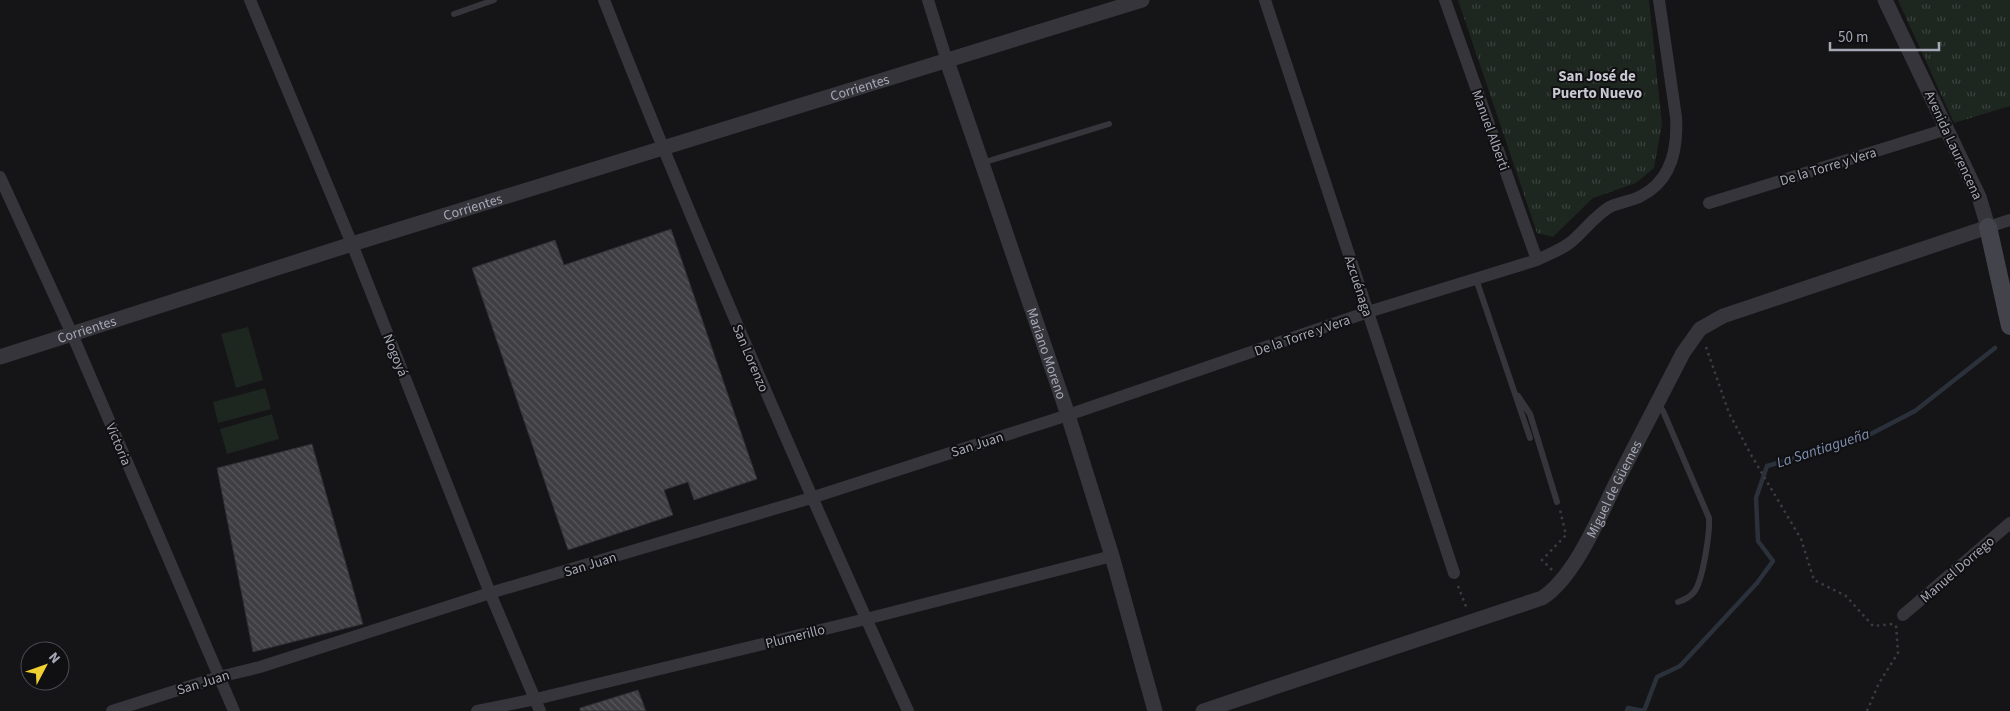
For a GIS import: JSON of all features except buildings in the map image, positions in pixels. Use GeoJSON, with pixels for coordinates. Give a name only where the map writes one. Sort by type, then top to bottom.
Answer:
{"type":"FeatureCollection","features":[{"type":"Feature","properties":{"kind":"main road","name":"Avenida Laurencena"},"geometry":{"type":"LineString","coordinates":[[1988,227],[2008,319]]}},
{"type":"Feature","properties":{"kind":"street","name":"Nogoyá"},"geometry":{"type":"LineString","coordinates":[[250,0],[352,244],[490,593],[538,705]]}},
{"type":"Feature","properties":{"kind":"street","name":"San Lorenzo"},"geometry":{"type":"LineString","coordinates":[[604,0],[662,148],[811,498],[908,711]]}},
{"type":"Feature","properties":{"kind":"street","name":"Mariano Moreno"},"geometry":{"type":"LineString","coordinates":[[928,0],[947,61],[1068,414],[1112,556],[1155,711]]}},
{"type":"Feature","properties":{"kind":"street","name":"Corrientes"},"geometry":{"type":"LineString","coordinates":[[0,358],[352,244],[1142,0]]}},
{"type":"Feature","properties":{"kind":"street","name":"Azcuénaga"},"geometry":{"type":"LineString","coordinates":[[1265,0],[1454,573]]}},
{"type":"Feature","properties":{"kind":"street","name":"Manuel Alberti"},"geometry":{"type":"LineString","coordinates":[[1445,0],[1537,260]]}},
{"type":"Feature","properties":{"kind":"street","name":"De la Torre y Vera"},"geometry":{"type":"LineString","coordinates":[[1068,414],[1368,312],[1537,260],[1561,249],[1571,242],[1610,206],[1642,196],[1661,180],[1670,167],[1676,146],[1676,118],[1659,0]]}},
{"type":"Feature","properties":{"kind":"street","name":"Avenida Laurencena"},"geometry":{"type":"LineString","coordinates":[[1885,0],[1979,197],[1988,227]]}},
{"type":"Feature","properties":{"kind":"street","name":"De la Torre y Vera"},"geometry":{"type":"LineString","coordinates":[[1709,203],[1947,130]]}},
{"type":"Feature","properties":{"kind":"street","name":"Victoria"},"geometry":{"type":"LineString","coordinates":[[0,178],[72,334],[234,711]]}},
{"type":"Feature","properties":{"kind":"street"},"geometry":{"type":"LineString","coordinates":[[1988,227],[2010,220]]}},
{"type":"Feature","properties":{"kind":"street","name":"Miguel de Güemes"},"geometry":{"type":"LineString","coordinates":[[1204,711],[1542,598],[1552,592],[1562,581],[1583,548],[1683,353],[1700,329],[1723,316],[1988,227]]}},
{"type":"Feature","properties":{"kind":"street","name":"San Juan"},"geometry":{"type":"LineString","coordinates":[[112,711],[219,677],[260,667],[490,593],[811,498],[1068,414]]}},
{"type":"Feature","properties":{"kind":"street","name":"Manuel Dorrego"},"geometry":{"type":"LineString","coordinates":[[1900,619],[2010,523]]}},
{"type":"Feature","properties":{"kind":"street","name":"Plumerillo"},"geometry":{"type":"LineString","coordinates":[[477,711],[538,705],[1112,556]]}},
{"type":"Feature","properties":{"kind":"lane"},"geometry":{"type":"LineString","coordinates":[[454,14],[494,0]]}},
{"type":"Feature","properties":{"kind":"lane"},"geometry":{"type":"LineString","coordinates":[[982,163],[1110,124]]}},
{"type":"Feature","properties":{"kind":"lane"},"geometry":{"type":"LineString","coordinates":[[1476,279],[1530,438]]}},
{"type":"Feature","properties":{"kind":"lane"},"geometry":{"type":"LineString","coordinates":[[1513,388],[1530,414],[1557,502]]}},
{"type":"Feature","properties":{"kind":"lane"},"geometry":{"type":"LineString","coordinates":[[1657,404],[1663,411],[1709,518],[1710,528],[1699,583],[1694,592],[1686,599],[1678,602]]}},
{"type":"Feature","properties":{"kind":"path"},"geometry":{"type":"LineString","coordinates":[[1700,329],[1729,413],[1784,514],[1801,540],[1814,580],[1846,596],[1873,626],[1900,619],[1898,653],[1879,683],[1867,711]]}},
{"type":"Feature","properties":{"kind":"path"},"geometry":{"type":"LineString","coordinates":[[1557,502],[1566,535],[1542,560],[1562,581]]}},
{"type":"Feature","properties":{"kind":"path"},"geometry":{"type":"LineString","coordinates":[[1454,573],[1472,621]]}},
{"type":"Feature","properties":{"kind":"green space"},"geometry":{"type":"Polygon","coordinates":[[[1458,0],[1649,0],[1662,124],[1654,168],[1636,183],[1593,198],[1553,237],[1537,233],[1458,0]]]}},
{"type":"Feature","properties":{"kind":"green space"},"geometry":{"type":"Polygon","coordinates":[[[1898,0],[2010,0],[2010,106],[1954,123],[1898,0]]]}},
{"type":"Feature","properties":{"kind":"green space"},"geometry":{"type":"Polygon","coordinates":[[[248,327],[263,380],[236,388],[221,334],[248,327]]]}},
{"type":"Feature","properties":{"kind":"green space"},"geometry":{"type":"Polygon","coordinates":[[[265,388],[271,409],[218,423],[213,402],[265,388]]]}},
{"type":"Feature","properties":{"kind":"green space"},"geometry":{"type":"Polygon","coordinates":[[[272,414],[279,439],[227,454],[220,429],[272,414]]]}},
{"type":"Feature","properties":{"kind":"waterway","name":"La Santiagueña"},"geometry":{"type":"LineString","coordinates":[[1627,711],[1628,708],[1644,711],[1657,677],[1680,666],[1757,583],[1773,561],[1758,541],[1756,498],[1767,466],[1861,439],[1915,411],[1995,348]]}},
{"type":"Feature","properties":{"kind":"district","name":"San José de Puerto Nuevo"},"geometry":{"type":"Point","coordinates":[1597,84]}}]}
